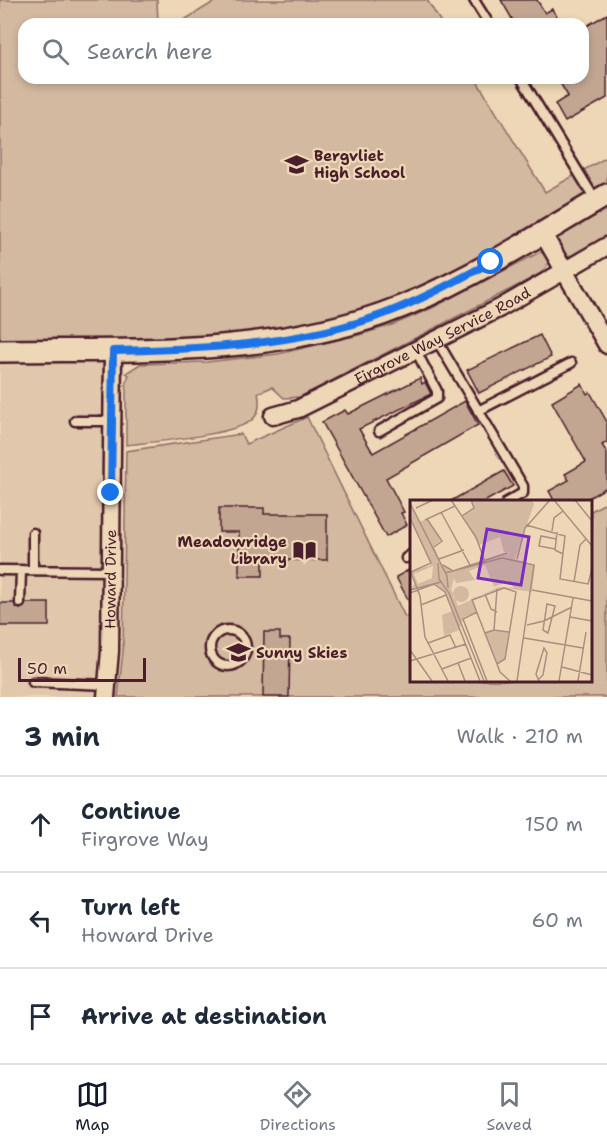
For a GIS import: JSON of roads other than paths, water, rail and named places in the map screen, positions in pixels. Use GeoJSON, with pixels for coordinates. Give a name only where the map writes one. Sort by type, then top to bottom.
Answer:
{"type":"FeatureCollection","features":[{"type":"Feature","properties":{"kind":"street"},"geometry":{"type":"LineString","coordinates":[[0,351],[206,349],[273,342],[323,331],[383,314],[441,289],[602,199]]}},
{"type":"Feature","properties":{"kind":"street"},"geometry":{"type":"LineString","coordinates":[[542,232],[607,345]]}},
{"type":"Feature","properties":{"kind":"street","name":"Firgrove Way Service Road"},"geometry":{"type":"LineString","coordinates":[[273,416],[298,409],[500,308],[607,246]]}},
{"type":"Feature","properties":{"kind":"street","name":"Howard Drive"},"geometry":{"type":"LineString","coordinates":[[107,691],[111,571],[113,351]]}},
{"type":"Feature","properties":{"kind":"lane"},"geometry":{"type":"LineString","coordinates":[[474,0],[485,18]]}},
{"type":"Feature","properties":{"kind":"lane"},"geometry":{"type":"LineString","coordinates":[[525,84],[602,199]]}},
{"type":"Feature","properties":{"kind":"lane"},"geometry":{"type":"LineString","coordinates":[[436,339],[523,486],[523,494],[511,500]]}},
{"type":"Feature","properties":{"kind":"lane"},"geometry":{"type":"LineString","coordinates":[[379,431],[437,398],[437,391],[415,349]]}},
{"type":"Feature","properties":{"kind":"lane"},"geometry":{"type":"LineString","coordinates":[[478,411],[572,363]]}},
{"type":"Feature","properties":{"kind":"lane"},"geometry":{"type":"LineString","coordinates":[[75,421],[112,422]]}},
{"type":"Feature","properties":{"kind":"lane"},"geometry":{"type":"LineString","coordinates":[[33,532],[33,570]]}},
{"type":"Feature","properties":{"kind":"lane"},"geometry":{"type":"LineString","coordinates":[[0,570],[111,571]]}},
{"type":"Feature","properties":{"kind":"lane"},"geometry":{"type":"LineString","coordinates":[[21,570],[21,603]]}},
{"type":"Feature","properties":{"kind":"lane"},"geometry":{"type":"LineString","coordinates":[[227,630],[240,635],[246,647],[242,660],[229,666],[216,662],[210,650],[214,637],[227,630]]}},
{"type":"Feature","properties":{"kind":"lane"},"geometry":{"type":"LineString","coordinates":[[33,682],[107,691]]}},
{"type":"Feature","properties":{"kind":"place","name":"Bergvliet High School"},"geometry":{"type":"Point","coordinates":[296,165]}},
{"type":"Feature","properties":{"kind":"place","name":"Meadowridge Library"},"geometry":{"type":"Point","coordinates":[305,551]}},
{"type":"Feature","properties":{"kind":"place","name":"Sunny Skies"},"geometry":{"type":"Point","coordinates":[238,653]}}]}
